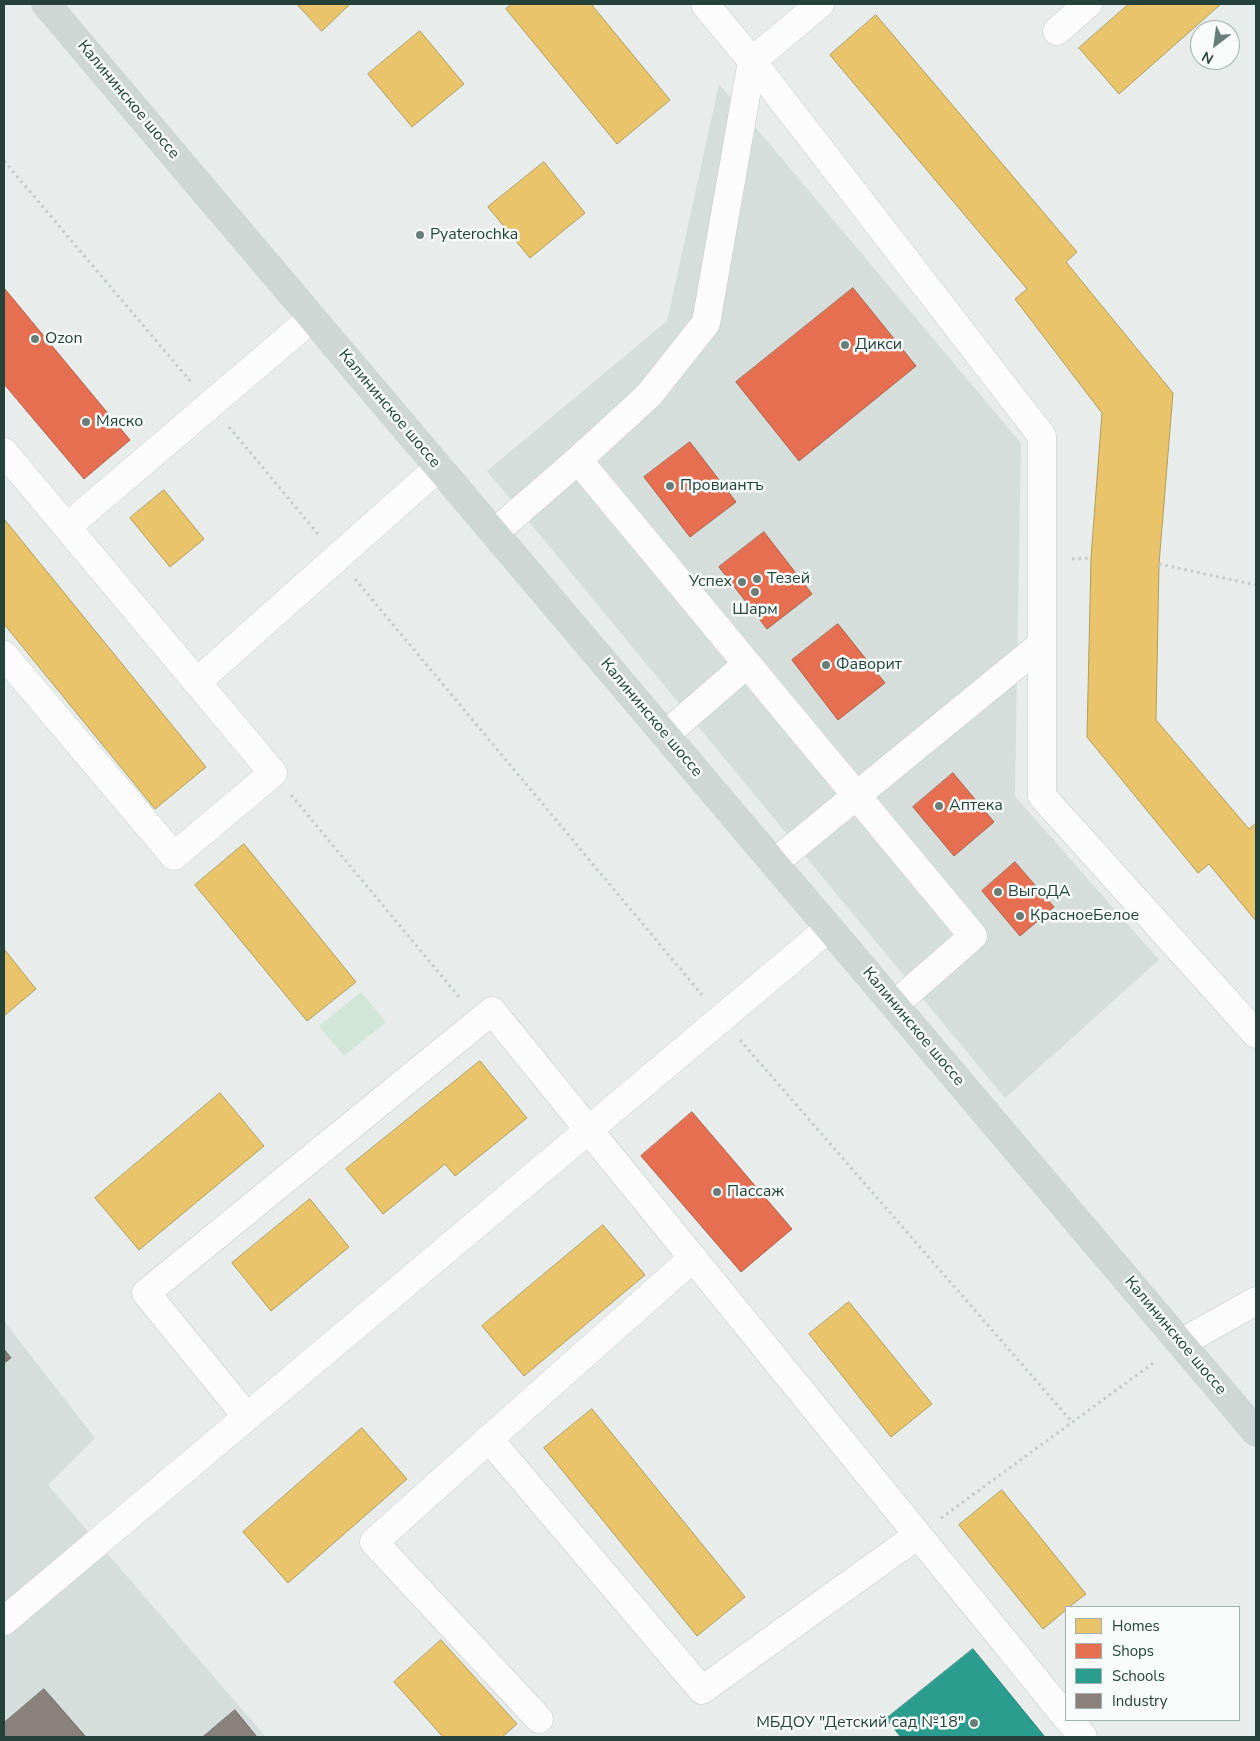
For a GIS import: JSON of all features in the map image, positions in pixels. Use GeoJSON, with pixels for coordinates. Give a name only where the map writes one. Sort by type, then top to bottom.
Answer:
{"type":"FeatureCollection","features":[{"type":"Feature","properties":{"kind":"main road","name":"Калининское шоссе"},"geometry":{"type":"LineString","coordinates":[[46,4],[1256,1432]]}},
{"type":"Feature","properties":{"kind":"street"},"geometry":{"type":"LineString","coordinates":[[705,4],[752,61],[1042,436],[1042,796],[1256,1034]]}},
{"type":"Feature","properties":{"kind":"street"},"geometry":{"type":"LineString","coordinates":[[494,533],[578,460],[649,394],[706,323],[752,61],[820,4]]}},
{"type":"Feature","properties":{"kind":"street"},"geometry":{"type":"LineString","coordinates":[[1057,31],[1088,4]]}},
{"type":"Feature","properties":{"kind":"street"},"geometry":{"type":"LineString","coordinates":[[68,526],[312,318]]}},
{"type":"Feature","properties":{"kind":"street"},"geometry":{"type":"LineString","coordinates":[[4,452],[68,526],[273,773],[174,856],[4,655]]}},
{"type":"Feature","properties":{"kind":"street"},"geometry":{"type":"LineString","coordinates":[[578,460],[973,936],[894,1005]]}},
{"type":"Feature","properties":{"kind":"street"},"geometry":{"type":"LineString","coordinates":[[197,682],[439,468]]}},
{"type":"Feature","properties":{"kind":"street"},"geometry":{"type":"LineString","coordinates":[[774,863],[1042,644]]}},
{"type":"Feature","properties":{"kind":"street"},"geometry":{"type":"LineString","coordinates":[[665,735],[747,664]]}},
{"type":"Feature","properties":{"kind":"street"},"geometry":{"type":"LineString","coordinates":[[4,1621],[829,928]]}},
{"type":"Feature","properties":{"kind":"street"},"geometry":{"type":"LineString","coordinates":[[247,1417],[146,1293],[492,1011],[1065,1716]]}},
{"type":"Feature","properties":{"kind":"street"},"geometry":{"type":"LineString","coordinates":[[539,1719],[374,1542],[692,1258]]}},
{"type":"Feature","properties":{"kind":"street"},"geometry":{"type":"LineString","coordinates":[[1181,1343],[1256,1301]]}},
{"type":"Feature","properties":{"kind":"street"},"geometry":{"type":"LineString","coordinates":[[489,1440],[702,1690],[918,1534]]}},
{"type":"Feature","properties":{"kind":"street"},"geometry":{"type":"LineString","coordinates":[[1070,1721],[1083,1737]]}},
{"type":"Feature","properties":{"kind":"path"},"geometry":{"type":"LineString","coordinates":[[4,161],[721,1018],[1072,1422]]}},
{"type":"Feature","properties":{"kind":"path"},"geometry":{"type":"LineString","coordinates":[[1159,564],[1256,585]]}},
{"type":"Feature","properties":{"kind":"path"},"geometry":{"type":"LineString","coordinates":[[273,773],[480,1021]]}},
{"type":"Feature","properties":{"kind":"path"},"geometry":{"type":"LineString","coordinates":[[918,1534],[1181,1343]]}},
{"type":"Feature","properties":{"kind":"shaded area"},"geometry":{"type":"Polygon","coordinates":[[[719,84],[1021,443],[1015,796],[1159,960],[1005,1098],[487,471],[667,321],[719,84]]]}},
{"type":"Feature","properties":{"kind":"shaded area"},"geometry":{"type":"Polygon","coordinates":[[[4,1321],[95,1438],[48,1485],[266,1737],[4,1737],[4,1321]]]}},
{"type":"Feature","properties":{"kind":"green space"},"geometry":{"type":"Polygon","coordinates":[[[361,992],[386,1022],[344,1056],[319,1026],[361,992]]]}},
{"type":"Feature","properties":{"kind":"building: Homes"},"geometry":{"type":"Polygon","coordinates":[[[297,4],[350,4],[322,31],[297,4]]]}},
{"type":"Feature","properties":{"kind":"building: Homes"},"geometry":{"type":"Polygon","coordinates":[[[512,4],[591,4],[670,100],[617,144],[506,9],[512,4]]]}},
{"type":"Feature","properties":{"kind":"building: Homes"},"geometry":{"type":"Polygon","coordinates":[[[1129,4],[1221,4],[1203,20],[1190,20],[1190,31],[1119,94],[1079,48],[1129,4]]]}},
{"type":"Feature","properties":{"kind":"building: Homes"},"geometry":{"type":"Polygon","coordinates":[[[876,15],[1077,252],[1066,262],[1173,393],[1159,564],[1156,720],[1249,829],[1256,823],[1256,921],[1209,864],[1198,873],[1087,737],[1091,558],[1102,413],[1015,299],[1027,289],[830,55],[876,15]]]}},
{"type":"Feature","properties":{"kind":"building: Homes"},"geometry":{"type":"Polygon","coordinates":[[[420,31],[464,84],[412,127],[368,74],[420,31]]]}},
{"type":"Feature","properties":{"kind":"building: Homes"},"geometry":{"type":"Polygon","coordinates":[[[544,162],[585,213],[530,258],[488,207],[544,162]]]}},
{"type":"Feature","properties":{"kind":"building: Homes"},"geometry":{"type":"Polygon","coordinates":[[[164,490],[204,539],[170,567],[130,518],[164,490]]]}},
{"type":"Feature","properties":{"kind":"building: Homes"},"geometry":{"type":"Polygon","coordinates":[[[4,519],[206,767],[155,809],[4,624],[4,519]]]}},
{"type":"Feature","properties":{"kind":"building: Homes"},"geometry":{"type":"Polygon","coordinates":[[[244,844],[356,982],[307,1021],[195,885],[244,844]]]}},
{"type":"Feature","properties":{"kind":"building: Homes"},"geometry":{"type":"Polygon","coordinates":[[[4,949],[36,989],[4,1016],[4,949]]]}},
{"type":"Feature","properties":{"kind":"building: Homes"},"geometry":{"type":"Polygon","coordinates":[[[480,1061],[527,1118],[455,1176],[445,1164],[383,1214],[346,1169],[480,1061]]]}},
{"type":"Feature","properties":{"kind":"building: Homes"},"geometry":{"type":"Polygon","coordinates":[[[220,1093],[264,1146],[139,1250],[95,1198],[220,1093]]]}},
{"type":"Feature","properties":{"kind":"building: Homes"},"geometry":{"type":"Polygon","coordinates":[[[310,1199],[349,1247],[271,1311],[232,1263],[310,1199]]]}},
{"type":"Feature","properties":{"kind":"building: Homes"},"geometry":{"type":"Polygon","coordinates":[[[603,1225],[645,1275],[524,1376],[482,1326],[603,1225]]]}},
{"type":"Feature","properties":{"kind":"building: Homes"},"geometry":{"type":"Polygon","coordinates":[[[849,1302],[932,1404],[891,1437],[809,1334],[849,1302]]]}},
{"type":"Feature","properties":{"kind":"building: Homes"},"geometry":{"type":"Polygon","coordinates":[[[592,1409],[745,1597],[697,1636],[544,1448],[592,1409]]]}},
{"type":"Feature","properties":{"kind":"building: Homes"},"geometry":{"type":"Polygon","coordinates":[[[362,1428],[407,1479],[288,1583],[243,1532],[362,1428]]]}},
{"type":"Feature","properties":{"kind":"building: Homes"},"geometry":{"type":"Polygon","coordinates":[[[1002,1490],[1086,1594],[1070,1606],[1065,1606],[1065,1611],[1043,1629],[959,1525],[1002,1490]]]}},
{"type":"Feature","properties":{"kind":"building: Homes"},"geometry":{"type":"Polygon","coordinates":[[[441,1640],[517,1724],[502,1737],[443,1737],[394,1682],[441,1640]]]}},
{"type":"Feature","properties":{"kind":"building: Shops"},"geometry":{"type":"Polygon","coordinates":[[[4,288],[130,440],[84,479],[4,384],[4,288]]]}},
{"type":"Feature","properties":{"kind":"building: Shops"},"geometry":{"type":"Polygon","coordinates":[[[853,288],[916,366],[799,461],[736,382],[853,288]]]}},
{"type":"Feature","properties":{"kind":"building: Shops"},"geometry":{"type":"Polygon","coordinates":[[[690,442],[736,502],[690,537],[644,477],[690,442]]]}},
{"type":"Feature","properties":{"kind":"building: Shops"},"geometry":{"type":"Polygon","coordinates":[[[764,532],[812,594],[767,629],[719,567],[764,532]]]}},
{"type":"Feature","properties":{"kind":"building: Shops"},"geometry":{"type":"Polygon","coordinates":[[[838,624],[885,683],[838,720],[792,660],[838,624]]]}},
{"type":"Feature","properties":{"kind":"building: Shops"},"geometry":{"type":"Polygon","coordinates":[[[953,773],[994,822],[954,856],[913,807],[953,773]]]}},
{"type":"Feature","properties":{"kind":"building: Shops"},"geometry":{"type":"Polygon","coordinates":[[[1015,862],[1054,907],[1020,936],[982,891],[1015,862]]]}},
{"type":"Feature","properties":{"kind":"building: Shops","name":"Пассаж"},"geometry":{"type":"Polygon","coordinates":[[[692,1112],[792,1229],[741,1272],[641,1156],[692,1112]]]}},
{"type":"Feature","properties":{"kind":"building: Schools"},"geometry":{"type":"Polygon","coordinates":[[[973,1649],[1045,1737],[901,1737],[886,1719],[973,1649]]]}},
{"type":"Feature","properties":{"kind":"building: Industry"},"geometry":{"type":"Polygon","coordinates":[[[4,1349],[11,1358],[4,1363],[4,1349]]]}},
{"type":"Feature","properties":{"kind":"building: Industry"},"geometry":{"type":"Polygon","coordinates":[[[44,1689],[86,1737],[4,1737],[4,1723],[44,1689]]]}},
{"type":"Feature","properties":{"kind":"building: Industry"},"geometry":{"type":"Polygon","coordinates":[[[235,1710],[257,1737],[203,1737],[235,1710]]]}},
{"type":"Feature","properties":{"kind":"place","name":"Pyaterochka"},"geometry":{"type":"Point","coordinates":[420,235]}},
{"type":"Feature","properties":{"kind":"place","name":"Ozon"},"geometry":{"type":"Point","coordinates":[35,339]}},
{"type":"Feature","properties":{"kind":"place","name":"Дикси"},"geometry":{"type":"Point","coordinates":[845,345]}},
{"type":"Feature","properties":{"kind":"place","name":"Мяско"},"geometry":{"type":"Point","coordinates":[86,422]}},
{"type":"Feature","properties":{"kind":"place","name":"Провиантъ"},"geometry":{"type":"Point","coordinates":[670,486]}},
{"type":"Feature","properties":{"kind":"place","name":"Тезей"},"geometry":{"type":"Point","coordinates":[757,579]}},
{"type":"Feature","properties":{"kind":"place","name":"Успех"},"geometry":{"type":"Point","coordinates":[742,582]}},
{"type":"Feature","properties":{"kind":"place","name":"Шарм"},"geometry":{"type":"Point","coordinates":[755,592]}},
{"type":"Feature","properties":{"kind":"place","name":"Фаворит"},"geometry":{"type":"Point","coordinates":[826,665]}},
{"type":"Feature","properties":{"kind":"place","name":"Аптека"},"geometry":{"type":"Point","coordinates":[939,806]}},
{"type":"Feature","properties":{"kind":"place","name":"ВыгоДА"},"geometry":{"type":"Point","coordinates":[998,892]}},
{"type":"Feature","properties":{"kind":"place","name":"КрасноеБелое"},"geometry":{"type":"Point","coordinates":[1020,916]}},
{"type":"Feature","properties":{"kind":"place","name":"Пассаж"},"geometry":{"type":"Point","coordinates":[717,1192]}},
{"type":"Feature","properties":{"kind":"place","name":"МБДОУ \"Детский сад №18\""},"geometry":{"type":"Point","coordinates":[974,1723]}}]}
